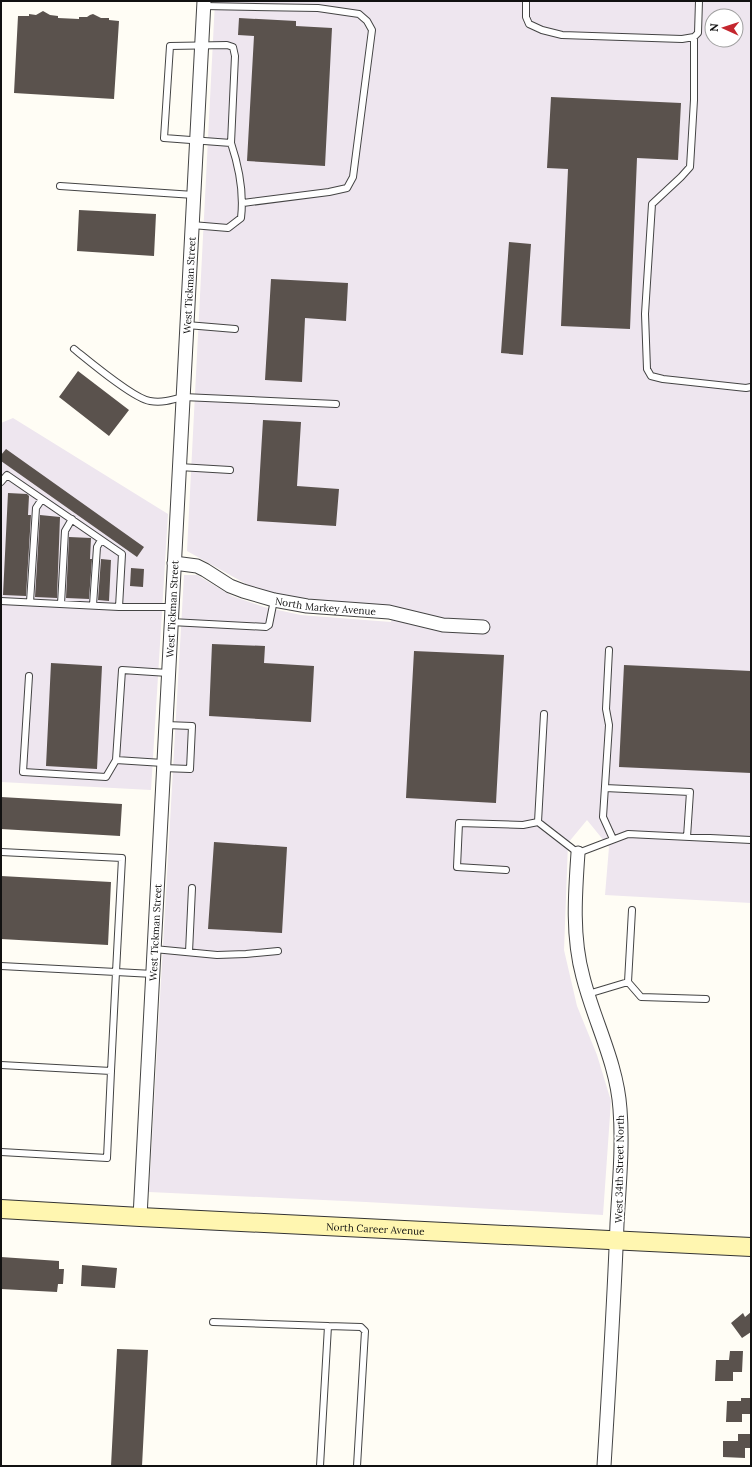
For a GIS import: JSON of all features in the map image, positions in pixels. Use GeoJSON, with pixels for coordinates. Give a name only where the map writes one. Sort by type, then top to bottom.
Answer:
{"type":"FeatureCollection","features":[{"type":"Feature","properties":{"kind":"street","name":"West Tickman Street"},"geometry":{"type":"LineString","coordinates":[[140,1217],[204,3]]}},
{"type":"Feature","properties":{"kind":"street","name":"North Markey Avenue"},"geometry":{"type":"LineString","coordinates":[[174,562],[197,566],[230,586],[274,600],[307,606],[389,612],[443,625],[483,627]]}},
{"type":"Feature","properties":{"kind":"street","name":"West 34th Street North"},"geometry":{"type":"LineString","coordinates":[[578,854],[576,934],[582,977],[612,1067],[620,1107],[621,1139],[617,1241],[604,1466]]}},
{"type":"Feature","properties":{"kind":"street","name":"North Career Avenue"},"geometry":{"type":"LineString","coordinates":[[1,1209],[751,1247]]}},
{"type":"Feature","properties":{"kind":"lane"},"geometry":{"type":"LineString","coordinates":[[526,1],[526,17],[529,24],[542,30],[562,35],[682,39],[694,37],[698,33],[699,1]]}},
{"type":"Feature","properties":{"kind":"lane"},"geometry":{"type":"LineString","coordinates":[[204,3],[318,8],[359,14],[367,21],[372,30],[361,125],[353,177],[347,188],[329,192],[243,203]]}},
{"type":"Feature","properties":{"kind":"lane"},"geometry":{"type":"LineString","coordinates":[[694,37],[694,100],[690,167],[682,177],[652,204],[645,314],[647,369],[651,376],[663,379],[746,388],[751,387]]}},
{"type":"Feature","properties":{"kind":"lane"},"geometry":{"type":"LineString","coordinates":[[192,225],[228,228],[241,218],[243,203],[239,172],[231,143],[235,56],[233,47],[228,45],[170,46],[164,138],[231,143]]}},
{"type":"Feature","properties":{"kind":"lane"},"geometry":{"type":"LineString","coordinates":[[60,186],[194,195]]}},
{"type":"Feature","properties":{"kind":"lane"},"geometry":{"type":"LineString","coordinates":[[187,325],[235,329]]}},
{"type":"Feature","properties":{"kind":"lane"},"geometry":{"type":"LineString","coordinates":[[74,349],[136,395],[149,401],[166,402],[183,397],[336,404]]}},
{"type":"Feature","properties":{"kind":"lane"},"geometry":{"type":"LineString","coordinates":[[179,467],[230,470]]}},
{"type":"Feature","properties":{"kind":"lane"},"geometry":{"type":"LineString","coordinates":[[1,482],[7,475],[122,554],[119,607]]}},
{"type":"Feature","properties":{"kind":"lane"},"geometry":{"type":"LineString","coordinates":[[30,602],[36,508],[42,499]]}},
{"type":"Feature","properties":{"kind":"lane"},"geometry":{"type":"LineString","coordinates":[[61,604],[65,531],[72,519]]}},
{"type":"Feature","properties":{"kind":"lane"},"geometry":{"type":"LineString","coordinates":[[93,605],[97,546],[101,540]]}},
{"type":"Feature","properties":{"kind":"lane"},"geometry":{"type":"LineString","coordinates":[[171,622],[266,627],[269,625],[274,600]]}},
{"type":"Feature","properties":{"kind":"lane"},"geometry":{"type":"LineString","coordinates":[[1,601],[119,607],[172,606]]}},
{"type":"Feature","properties":{"kind":"lane"},"geometry":{"type":"LineString","coordinates":[[609,650],[606,709],[609,725],[603,817],[614,839]]}},
{"type":"Feature","properties":{"kind":"lane"},"geometry":{"type":"LineString","coordinates":[[29,676],[23,772],[106,777],[116,760],[122,670],[168,673]]}},
{"type":"Feature","properties":{"kind":"lane"},"geometry":{"type":"LineString","coordinates":[[538,822],[544,714]]}},
{"type":"Feature","properties":{"kind":"lane"},"geometry":{"type":"LineString","coordinates":[[116,760],[190,769],[192,726],[166,725]]}},
{"type":"Feature","properties":{"kind":"lane"},"geometry":{"type":"LineString","coordinates":[[605,788],[690,792],[687,837]]}},
{"type":"Feature","properties":{"kind":"lane"},"geometry":{"type":"LineString","coordinates":[[538,822],[578,854],[628,834],[751,840]]}},
{"type":"Feature","properties":{"kind":"lane"},"geometry":{"type":"LineString","coordinates":[[506,870],[457,867],[459,823],[524,826],[538,822]]}},
{"type":"Feature","properties":{"kind":"lane"},"geometry":{"type":"LineString","coordinates":[[1,852],[122,858],[107,1158],[1,1152]]}},
{"type":"Feature","properties":{"kind":"lane"},"geometry":{"type":"LineString","coordinates":[[188,952],[192,888]]}},
{"type":"Feature","properties":{"kind":"lane"},"geometry":{"type":"LineString","coordinates":[[632,910],[628,982],[641,997],[706,999]]}},
{"type":"Feature","properties":{"kind":"lane"},"geometry":{"type":"LineString","coordinates":[[154,949],[217,955],[278,951]]}},
{"type":"Feature","properties":{"kind":"lane"},"geometry":{"type":"LineString","coordinates":[[1,966],[153,974]]}},
{"type":"Feature","properties":{"kind":"lane"},"geometry":{"type":"LineString","coordinates":[[588,994],[628,982]]}},
{"type":"Feature","properties":{"kind":"lane"},"geometry":{"type":"LineString","coordinates":[[1,1065],[111,1071]]}},
{"type":"Feature","properties":{"kind":"lane"},"geometry":{"type":"LineString","coordinates":[[213,1322],[361,1327],[365,1331],[357,1466]]}},
{"type":"Feature","properties":{"kind":"lane"},"geometry":{"type":"LineString","coordinates":[[320,1466],[328,1326]]}},
{"type":"Feature","properties":{"kind":"shaded area"},"geometry":{"type":"Polygon","coordinates":[[[215,1],[751,1],[751,903],[605,895],[609,847],[587,820],[568,843],[564,950],[577,1006],[597,1055],[611,1101],[603,1215],[149,1192],[184,575],[197,575],[232,596],[264,607],[301,615],[391,622],[394,606],[277,596],[248,585],[187,551],[215,1]]]}},
{"type":"Feature","properties":{"kind":"shaded area"},"geometry":{"type":"Polygon","coordinates":[[[13,418],[168,514],[151,790],[1,782],[1,423],[13,418]]]}},
{"type":"Feature","properties":{"kind":"building"},"geometry":{"type":"Polygon","coordinates":[[[43,11],[50,15],[58,16],[58,18],[79,19],[79,17],[87,17],[93,14],[101,18],[109,18],[109,20],[119,21],[114,99],[14,93],[18,16],[29,16],[29,14],[36,15],[43,11]]]}},
{"type":"Feature","properties":{"kind":"building"},"geometry":{"type":"Polygon","coordinates":[[[239,18],[296,21],[296,26],[332,28],[325,166],[247,161],[254,36],[238,35],[239,18]]]}},
{"type":"Feature","properties":{"kind":"building"},"geometry":{"type":"Polygon","coordinates":[[[551,97],[681,103],[678,160],[637,158],[630,329],[561,326],[568,169],[547,168],[551,97]]]}},
{"type":"Feature","properties":{"kind":"building"},"geometry":{"type":"Polygon","coordinates":[[[79,210],[156,214],[154,256],[77,251],[79,210]]]}},
{"type":"Feature","properties":{"kind":"building"},"geometry":{"type":"Polygon","coordinates":[[[509,242],[531,244],[523,355],[501,353],[509,242]]]}},
{"type":"Feature","properties":{"kind":"building"},"geometry":{"type":"Polygon","coordinates":[[[271,279],[348,283],[346,321],[305,318],[302,382],[265,380],[271,279]]]}},
{"type":"Feature","properties":{"kind":"building"},"geometry":{"type":"Polygon","coordinates":[[[78,371],[129,410],[109,436],[59,397],[78,371]]]}},
{"type":"Feature","properties":{"kind":"building"},"geometry":{"type":"Polygon","coordinates":[[[263,420],[301,422],[297,486],[339,489],[336,526],[257,521],[263,420]]]}},
{"type":"Feature","properties":{"kind":"building"},"geometry":{"type":"Polygon","coordinates":[[[6,449],[144,547],[137,557],[1,461],[1,455],[6,449]]]}},
{"type":"Feature","properties":{"kind":"building"},"geometry":{"type":"Polygon","coordinates":[[[8,493],[27,494],[29,496],[28,515],[31,515],[26,596],[3,595],[8,493]]]}},
{"type":"Feature","properties":{"kind":"building"},"geometry":{"type":"Polygon","coordinates":[[[40,515],[60,517],[57,598],[35,597],[40,515]]]}},
{"type":"Feature","properties":{"kind":"building"},"geometry":{"type":"Polygon","coordinates":[[[69,537],[91,538],[90,559],[92,559],[89,599],[66,598],[69,537]]]}},
{"type":"Feature","properties":{"kind":"building"},"geometry":{"type":"Polygon","coordinates":[[[101,559],[111,560],[109,601],[98,600],[101,559]]]}},
{"type":"Feature","properties":{"kind":"building"},"geometry":{"type":"Polygon","coordinates":[[[131,568],[144,569],[143,587],[130,586],[131,568]]]}},
{"type":"Feature","properties":{"kind":"building"},"geometry":{"type":"Polygon","coordinates":[[[212,644],[265,646],[264,663],[314,666],[311,722],[209,716],[212,644]]]}},
{"type":"Feature","properties":{"kind":"building"},"geometry":{"type":"Polygon","coordinates":[[[414,651],[504,655],[496,803],[406,798],[414,651]]]}},
{"type":"Feature","properties":{"kind":"building"},"geometry":{"type":"Polygon","coordinates":[[[51,663],[102,666],[97,769],[46,766],[51,663]]]}},
{"type":"Feature","properties":{"kind":"building"},"geometry":{"type":"Polygon","coordinates":[[[624,665],[751,671],[751,773],[619,767],[624,665]]]}},
{"type":"Feature","properties":{"kind":"building"},"geometry":{"type":"Polygon","coordinates":[[[1,797],[122,804],[120,836],[1,829],[1,797]]]}},
{"type":"Feature","properties":{"kind":"building"},"geometry":{"type":"Polygon","coordinates":[[[214,842],[287,847],[282,933],[208,929],[214,842]]]}},
{"type":"Feature","properties":{"kind":"building"},"geometry":{"type":"Polygon","coordinates":[[[1,876],[111,882],[108,945],[1,939],[1,876]]]}},
{"type":"Feature","properties":{"kind":"building"},"geometry":{"type":"Polygon","coordinates":[[[1,1257],[59,1261],[59,1269],[64,1269],[63,1284],[58,1284],[57,1292],[1,1289],[1,1257]]]}},
{"type":"Feature","properties":{"kind":"building"},"geometry":{"type":"Polygon","coordinates":[[[82,1265],[117,1268],[115,1288],[81,1286],[82,1265]]]}},
{"type":"Feature","properties":{"kind":"building"},"geometry":{"type":"Polygon","coordinates":[[[751,1312],[751,1332],[742,1338],[731,1323],[743,1313],[745,1317],[751,1312]]]}},
{"type":"Feature","properties":{"kind":"building"},"geometry":{"type":"Polygon","coordinates":[[[117,1349],[148,1350],[142,1466],[111,1466],[117,1349]]]}},
{"type":"Feature","properties":{"kind":"building"},"geometry":{"type":"Polygon","coordinates":[[[730,1351],[743,1351],[742,1372],[733,1372],[733,1381],[715,1381],[716,1360],[729,1360],[730,1351]]]}},
{"type":"Feature","properties":{"kind":"building"},"geometry":{"type":"Polygon","coordinates":[[[741,1398],[751,1398],[751,1414],[742,1414],[742,1422],[726,1422],[727,1401],[741,1401],[741,1398]]]}},
{"type":"Feature","properties":{"kind":"building"},"geometry":{"type":"Polygon","coordinates":[[[738,1434],[751,1434],[751,1448],[745,1448],[745,1458],[723,1457],[723,1441],[738,1441],[738,1434]]]}}]}
